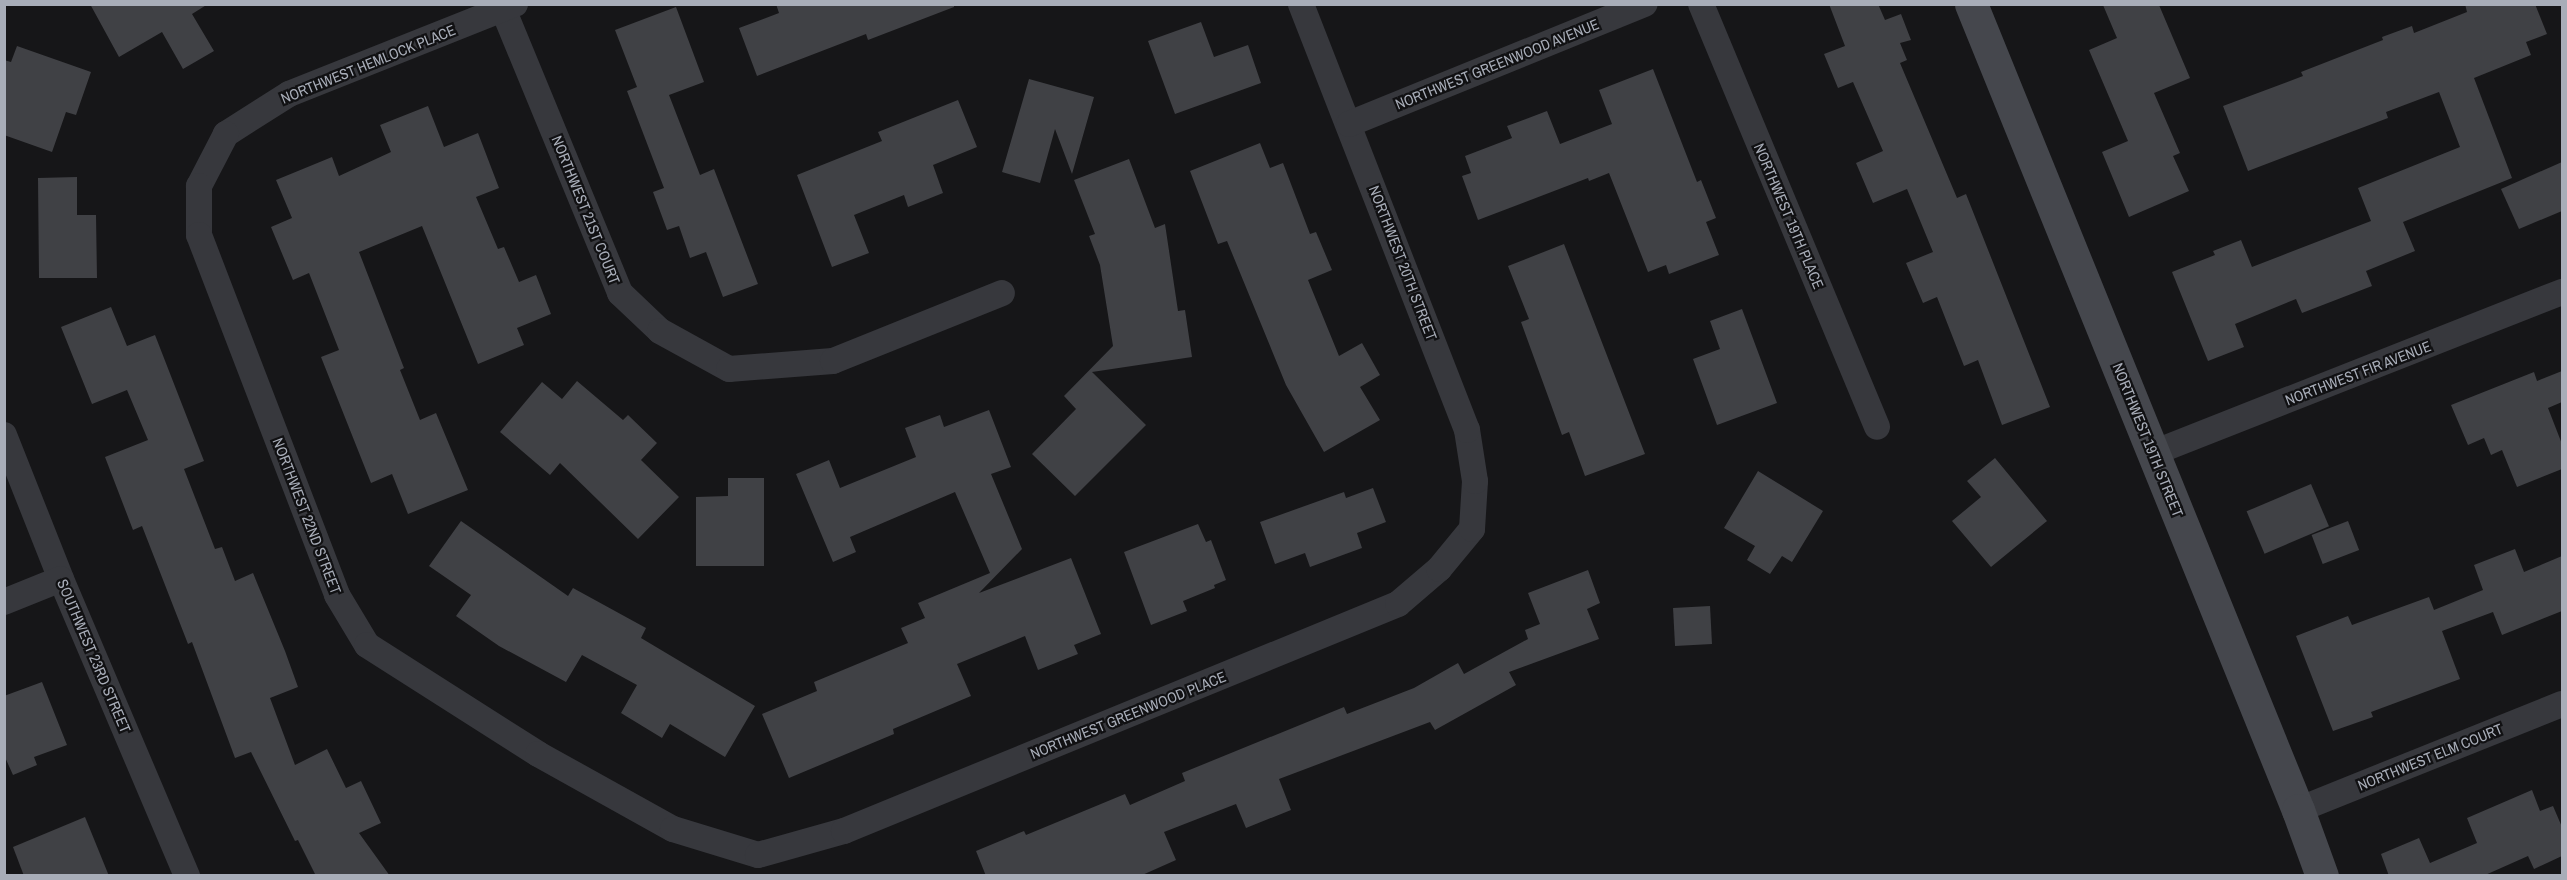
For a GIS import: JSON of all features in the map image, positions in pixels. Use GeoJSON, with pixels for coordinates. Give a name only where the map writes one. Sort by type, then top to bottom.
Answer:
{"type":"FeatureCollection","features":[{"type":"Feature","properties":{"kind":"main road","name":"NORTHWEST 19TH STREET"},"geometry":{"type":"LineString","coordinates":[[1971,4],[2298,810],[2322,876]]}},
{"type":"Feature","properties":{"kind":"street","name":"NORTHWEST 20TH STREET"},"geometry":{"type":"LineString","coordinates":[[1301,4],[1467,430],[1475,481],[1472,529]]}},
{"type":"Feature","properties":{"kind":"street","name":"NORTHWEST GREENWOOD AVENUE"},"geometry":{"type":"LineString","coordinates":[[1349,124],[1645,4]]}},
{"type":"Feature","properties":{"kind":"street","name":"NORTHWEST 19TH PLACE"},"geometry":{"type":"LineString","coordinates":[[1701,4],[1876,427]]}},
{"type":"Feature","properties":{"kind":"street","name":"NORTHWEST HEMLOCK PLACE"},"geometry":{"type":"LineString","coordinates":[[226,134],[289,94],[506,6]]}},
{"type":"Feature","properties":{"kind":"street","name":"NORTHWEST 21ST COURT"},"geometry":{"type":"LineString","coordinates":[[506,6],[620,293],[660,331],[729,369],[833,361],[1002,293]]}},
{"type":"Feature","properties":{"kind":"street","name":"NORTHWEST 22ND STREET"},"geometry":{"type":"LineString","coordinates":[[226,134],[199,186],[199,235],[337,595],[367,645],[538,754],[673,829],[758,855]]}},
{"type":"Feature","properties":{"kind":"street","name":"NORTHWEST FIR AVENUE"},"geometry":{"type":"LineString","coordinates":[[2153,453],[2562,292]]}},
{"type":"Feature","properties":{"kind":"street","name":"SOUTHWEST 23RD STREET"},"geometry":{"type":"LineString","coordinates":[[4,435],[187,876]]}},
{"type":"Feature","properties":{"kind":"street","name":"NORTHWEST GREENWOOD PLACE"},"geometry":{"type":"LineString","coordinates":[[758,855],[844,831],[1398,604],[1439,569],[1472,529]]}},
{"type":"Feature","properties":{"kind":"street"},"geometry":{"type":"LineString","coordinates":[[4,602],[62,579]]}},
{"type":"Feature","properties":{"kind":"street","name":"NORTHWEST ELM COURT"},"geometry":{"type":"LineString","coordinates":[[2298,810],[2562,704]]}},
{"type":"Feature","properties":{"kind":"building"},"geometry":{"type":"Polygon","coordinates":[[[90,4],[208,4],[192,14],[214,51],[183,69],[162,32],[119,57],[90,4]]]}},
{"type":"Feature","properties":{"kind":"building"},"geometry":{"type":"Polygon","coordinates":[[[776,4],[954,4],[954,7],[868,40],[866,34],[757,76],[739,28],[779,13],[776,4]]]}},
{"type":"Feature","properties":{"kind":"building"},"geometry":{"type":"Polygon","coordinates":[[[1829,4],[1878,4],[1885,20],[1901,14],[1911,40],[1900,43],[1907,60],[1900,63],[1957,198],[1966,194],[2050,407],[2002,425],[1978,360],[1964,366],[1937,297],[1923,303],[1906,263],[1933,252],[1907,189],[1873,203],[1856,163],[1883,151],[1853,82],[1838,88],[1824,54],[1845,46],[1829,4]]]}},
{"type":"Feature","properties":{"kind":"building"},"geometry":{"type":"Polygon","coordinates":[[[2465,4],[2535,4],[2547,34],[2526,42],[2531,55],[2474,78],[2512,178],[2403,222],[2415,251],[2366,271],[2372,286],[2302,313],[2296,299],[2235,324],[2244,347],[2208,361],[2172,272],[2215,255],[2213,251],[2241,240],[2252,267],[2371,221],[2358,188],[2460,147],[2439,92],[2386,112],[2388,118],[2248,171],[2223,106],[2303,76],[2301,72],[2383,40],[2382,37],[2412,26],[2414,33],[2467,12],[2465,4]]]}},
{"type":"Feature","properties":{"kind":"building"},"geometry":{"type":"Polygon","coordinates":[[[2103,5],[2159,5],[2190,78],[2154,93],[2180,153],[2173,156],[2189,191],[2129,217],[2102,152],[2128,141],[2089,50],[2117,38],[2103,5]]]}},
{"type":"Feature","properties":{"kind":"building"},"geometry":{"type":"Polygon","coordinates":[[[676,7],[704,82],[669,95],[700,175],[714,169],[758,284],[723,297],[706,252],[690,258],[679,226],[667,230],[653,192],[664,188],[627,91],[637,87],[615,30],[676,7]]]}},
{"type":"Feature","properties":{"kind":"building"},"geometry":{"type":"Polygon","coordinates":[[[1201,22],[1214,57],[1248,45],[1261,83],[1175,114],[1148,41],[1201,22]]]}},
{"type":"Feature","properties":{"kind":"building"},"geometry":{"type":"Polygon","coordinates":[[[17,46],[91,72],[76,115],[66,112],[52,152],[4,135],[4,60],[11,62],[17,46]]]}},
{"type":"Feature","properties":{"kind":"building"},"geometry":{"type":"Polygon","coordinates":[[[1653,69],[1697,182],[1701,180],[1716,218],[1706,222],[1719,255],[1669,274],[1666,265],[1648,272],[1609,173],[1589,181],[1588,178],[1478,220],[1462,176],[1471,173],[1465,156],[1512,138],[1507,126],[1547,111],[1560,144],[1612,124],[1599,90],[1653,69]]]}},
{"type":"Feature","properties":{"kind":"building"},"geometry":{"type":"Polygon","coordinates":[[[1029,79],[1094,97],[1072,174],[1055,129],[1040,183],[1002,172],[1029,79]]]}},
{"type":"Feature","properties":{"kind":"building"},"geometry":{"type":"Polygon","coordinates":[[[958,100],[977,147],[933,165],[943,193],[908,207],[904,195],[854,215],[869,253],[832,267],[797,175],[882,141],[878,132],[958,100]]]}},
{"type":"Feature","properties":{"kind":"building"},"geometry":{"type":"Polygon","coordinates":[[[428,106],[444,147],[478,133],[499,188],[476,197],[498,249],[504,247],[519,282],[536,275],[551,314],[517,328],[524,345],[478,364],[422,226],[359,252],[404,368],[400,370],[420,420],[436,413],[468,490],[408,514],[392,474],[371,483],[321,357],[339,350],[309,273],[293,280],[271,227],[292,218],[276,180],[332,157],[339,176],[391,152],[380,125],[428,106]]]}},
{"type":"Feature","properties":{"kind":"building"},"geometry":{"type":"Polygon","coordinates":[[[1260,143],[1270,168],[1283,163],[1310,234],[1316,232],[1332,270],[1308,280],[1339,356],[1362,343],[1380,375],[1360,387],[1380,420],[1324,452],[1286,385],[1227,241],[1218,244],[1190,171],[1260,143]]]}},
{"type":"Feature","properties":{"kind":"building"},"geometry":{"type":"Polygon","coordinates":[[[1129,159],[1155,228],[1165,224],[1178,311],[1185,310],[1192,357],[1092,372],[1146,425],[1075,496],[1032,454],[1076,409],[1064,396],[1113,346],[1100,265],[1089,236],[1095,234],[1074,180],[1129,159]]]}},
{"type":"Feature","properties":{"kind":"building"},"geometry":{"type":"Polygon","coordinates":[[[2562,162],[2562,211],[2519,229],[2501,189],[2562,162]]]}},
{"type":"Feature","properties":{"kind":"building"},"geometry":{"type":"Polygon","coordinates":[[[77,177],[77,215],[96,215],[97,278],[39,278],[38,178],[77,177]]]}},
{"type":"Feature","properties":{"kind":"building"},"geometry":{"type":"Polygon","coordinates":[[[1564,244],[1645,454],[1585,476],[1569,432],[1562,435],[1521,322],[1529,319],[1508,266],[1564,244]]]}},
{"type":"Feature","properties":{"kind":"building"},"geometry":{"type":"Polygon","coordinates":[[[111,307],[127,346],[155,335],[204,461],[184,469],[215,549],[222,547],[235,581],[253,573],[285,651],[298,687],[270,698],[295,765],[327,749],[346,788],[361,781],[381,823],[359,833],[390,876],[316,876],[298,840],[295,841],[251,752],[235,758],[192,642],[188,644],[142,526],[133,530],[105,457],[148,440],[127,390],[92,404],[61,327],[111,307]]]}},
{"type":"Feature","properties":{"kind":"building"},"geometry":{"type":"Polygon","coordinates":[[[1742,309],[1777,403],[1717,425],[1693,359],[1720,349],[1710,321],[1742,309]]]}},
{"type":"Feature","properties":{"kind":"building"},"geometry":{"type":"Polygon","coordinates":[[[2562,371],[2562,402],[2548,408],[2562,444],[2562,469],[2517,487],[2502,450],[2491,455],[2484,438],[2468,445],[2451,405],[2534,372],[2537,381],[2562,371]]]}},
{"type":"Feature","properties":{"kind":"building"},"geometry":{"type":"Polygon","coordinates":[[[577,381],[623,420],[628,415],[657,443],[641,460],[679,497],[638,539],[560,463],[550,475],[500,432],[542,382],[562,399],[577,381]]]}},
{"type":"Feature","properties":{"kind":"building"},"geometry":{"type":"Polygon","coordinates":[[[989,410],[1011,467],[991,474],[1022,549],[979,593],[1071,558],[1101,634],[1074,645],[1078,654],[1038,670],[1025,636],[957,664],[971,696],[893,729],[894,734],[789,778],[762,714],[817,691],[814,682],[908,643],[901,628],[925,618],[918,603],[990,573],[955,492],[850,537],[856,552],[833,562],[796,474],[829,460],[840,488],[916,457],[905,428],[940,415],[944,427],[989,410]]]}},
{"type":"Feature","properties":{"kind":"building"},"geometry":{"type":"Polygon","coordinates":[[[1995,458],[2047,521],[1991,567],[1952,521],[1981,497],[1967,481],[1995,458]]]}},
{"type":"Feature","properties":{"kind":"building"},"geometry":{"type":"Polygon","coordinates":[[[1758,471],[1823,511],[1792,562],[1782,556],[1770,574],[1747,560],[1755,546],[1724,528],[1758,471]]]}},
{"type":"Feature","properties":{"kind":"building"},"geometry":{"type":"Polygon","coordinates":[[[728,478],[764,478],[764,566],[696,566],[696,497],[728,496],[728,478]]]}},
{"type":"Feature","properties":{"kind":"building"},"geometry":{"type":"Polygon","coordinates":[[[2311,484],[2329,526],[2265,554],[2247,511],[2311,484]]]}},
{"type":"Feature","properties":{"kind":"building"},"geometry":{"type":"Polygon","coordinates":[[[1373,488],[1386,522],[1357,533],[1362,548],[1310,567],[1305,553],[1275,564],[1260,522],[1344,492],[1346,498],[1373,488]]]}},
{"type":"Feature","properties":{"kind":"building"},"geometry":{"type":"Polygon","coordinates":[[[461,521],[568,596],[573,588],[646,628],[641,638],[755,706],[725,757],[670,724],[662,738],[621,713],[637,685],[582,655],[566,682],[499,646],[456,616],[471,595],[429,566],[461,521]]]}},
{"type":"Feature","properties":{"kind":"building"},"geometry":{"type":"Polygon","coordinates":[[[2348,521],[2359,550],[2323,564],[2312,535],[2348,521]]]}},
{"type":"Feature","properties":{"kind":"building"},"geometry":{"type":"Polygon","coordinates":[[[1198,524],[1206,542],[1211,540],[1226,580],[1214,585],[1215,588],[1183,601],[1187,611],[1151,625],[1124,552],[1198,524]]]}},
{"type":"Feature","properties":{"kind":"building"},"geometry":{"type":"Polygon","coordinates":[[[2515,549],[2524,572],[2562,556],[2562,611],[2502,635],[2493,612],[2442,631],[2460,679],[2371,712],[2373,717],[2333,731],[2296,636],[2348,616],[2352,625],[2429,597],[2434,610],[2483,590],[2474,565],[2515,549]]]}},
{"type":"Feature","properties":{"kind":"building"},"geometry":{"type":"Polygon","coordinates":[[[1588,570],[1600,603],[1587,609],[1599,639],[1509,672],[1516,685],[1435,730],[1430,722],[1279,779],[1291,810],[1246,828],[1236,804],[1164,832],[1176,860],[1140,876],[986,876],[976,851],[1024,831],[1026,835],[1125,794],[1130,805],[1185,781],[1182,773],[1344,707],[1347,714],[1414,688],[1458,663],[1464,674],[1528,639],[1525,630],[1540,624],[1528,593],[1588,570]]]}},
{"type":"Feature","properties":{"kind":"building"},"geometry":{"type":"Polygon","coordinates":[[[1710,606],[1712,644],[1675,646],[1673,608],[1710,606]]]}},
{"type":"Feature","properties":{"kind":"building"},"geometry":{"type":"Polygon","coordinates":[[[42,682],[67,745],[34,757],[37,765],[13,775],[4,755],[4,696],[42,682]]]}},
{"type":"Feature","properties":{"kind":"building"},"geometry":{"type":"Polygon","coordinates":[[[2532,790],[2540,811],[2553,806],[2562,827],[2562,856],[2534,869],[2528,856],[2483,876],[2389,876],[2381,854],[2419,838],[2430,863],[2477,843],[2467,818],[2532,790]]]}},
{"type":"Feature","properties":{"kind":"building"},"geometry":{"type":"Polygon","coordinates":[[[85,817],[109,876],[24,876],[13,847],[85,817]]]}}]}
